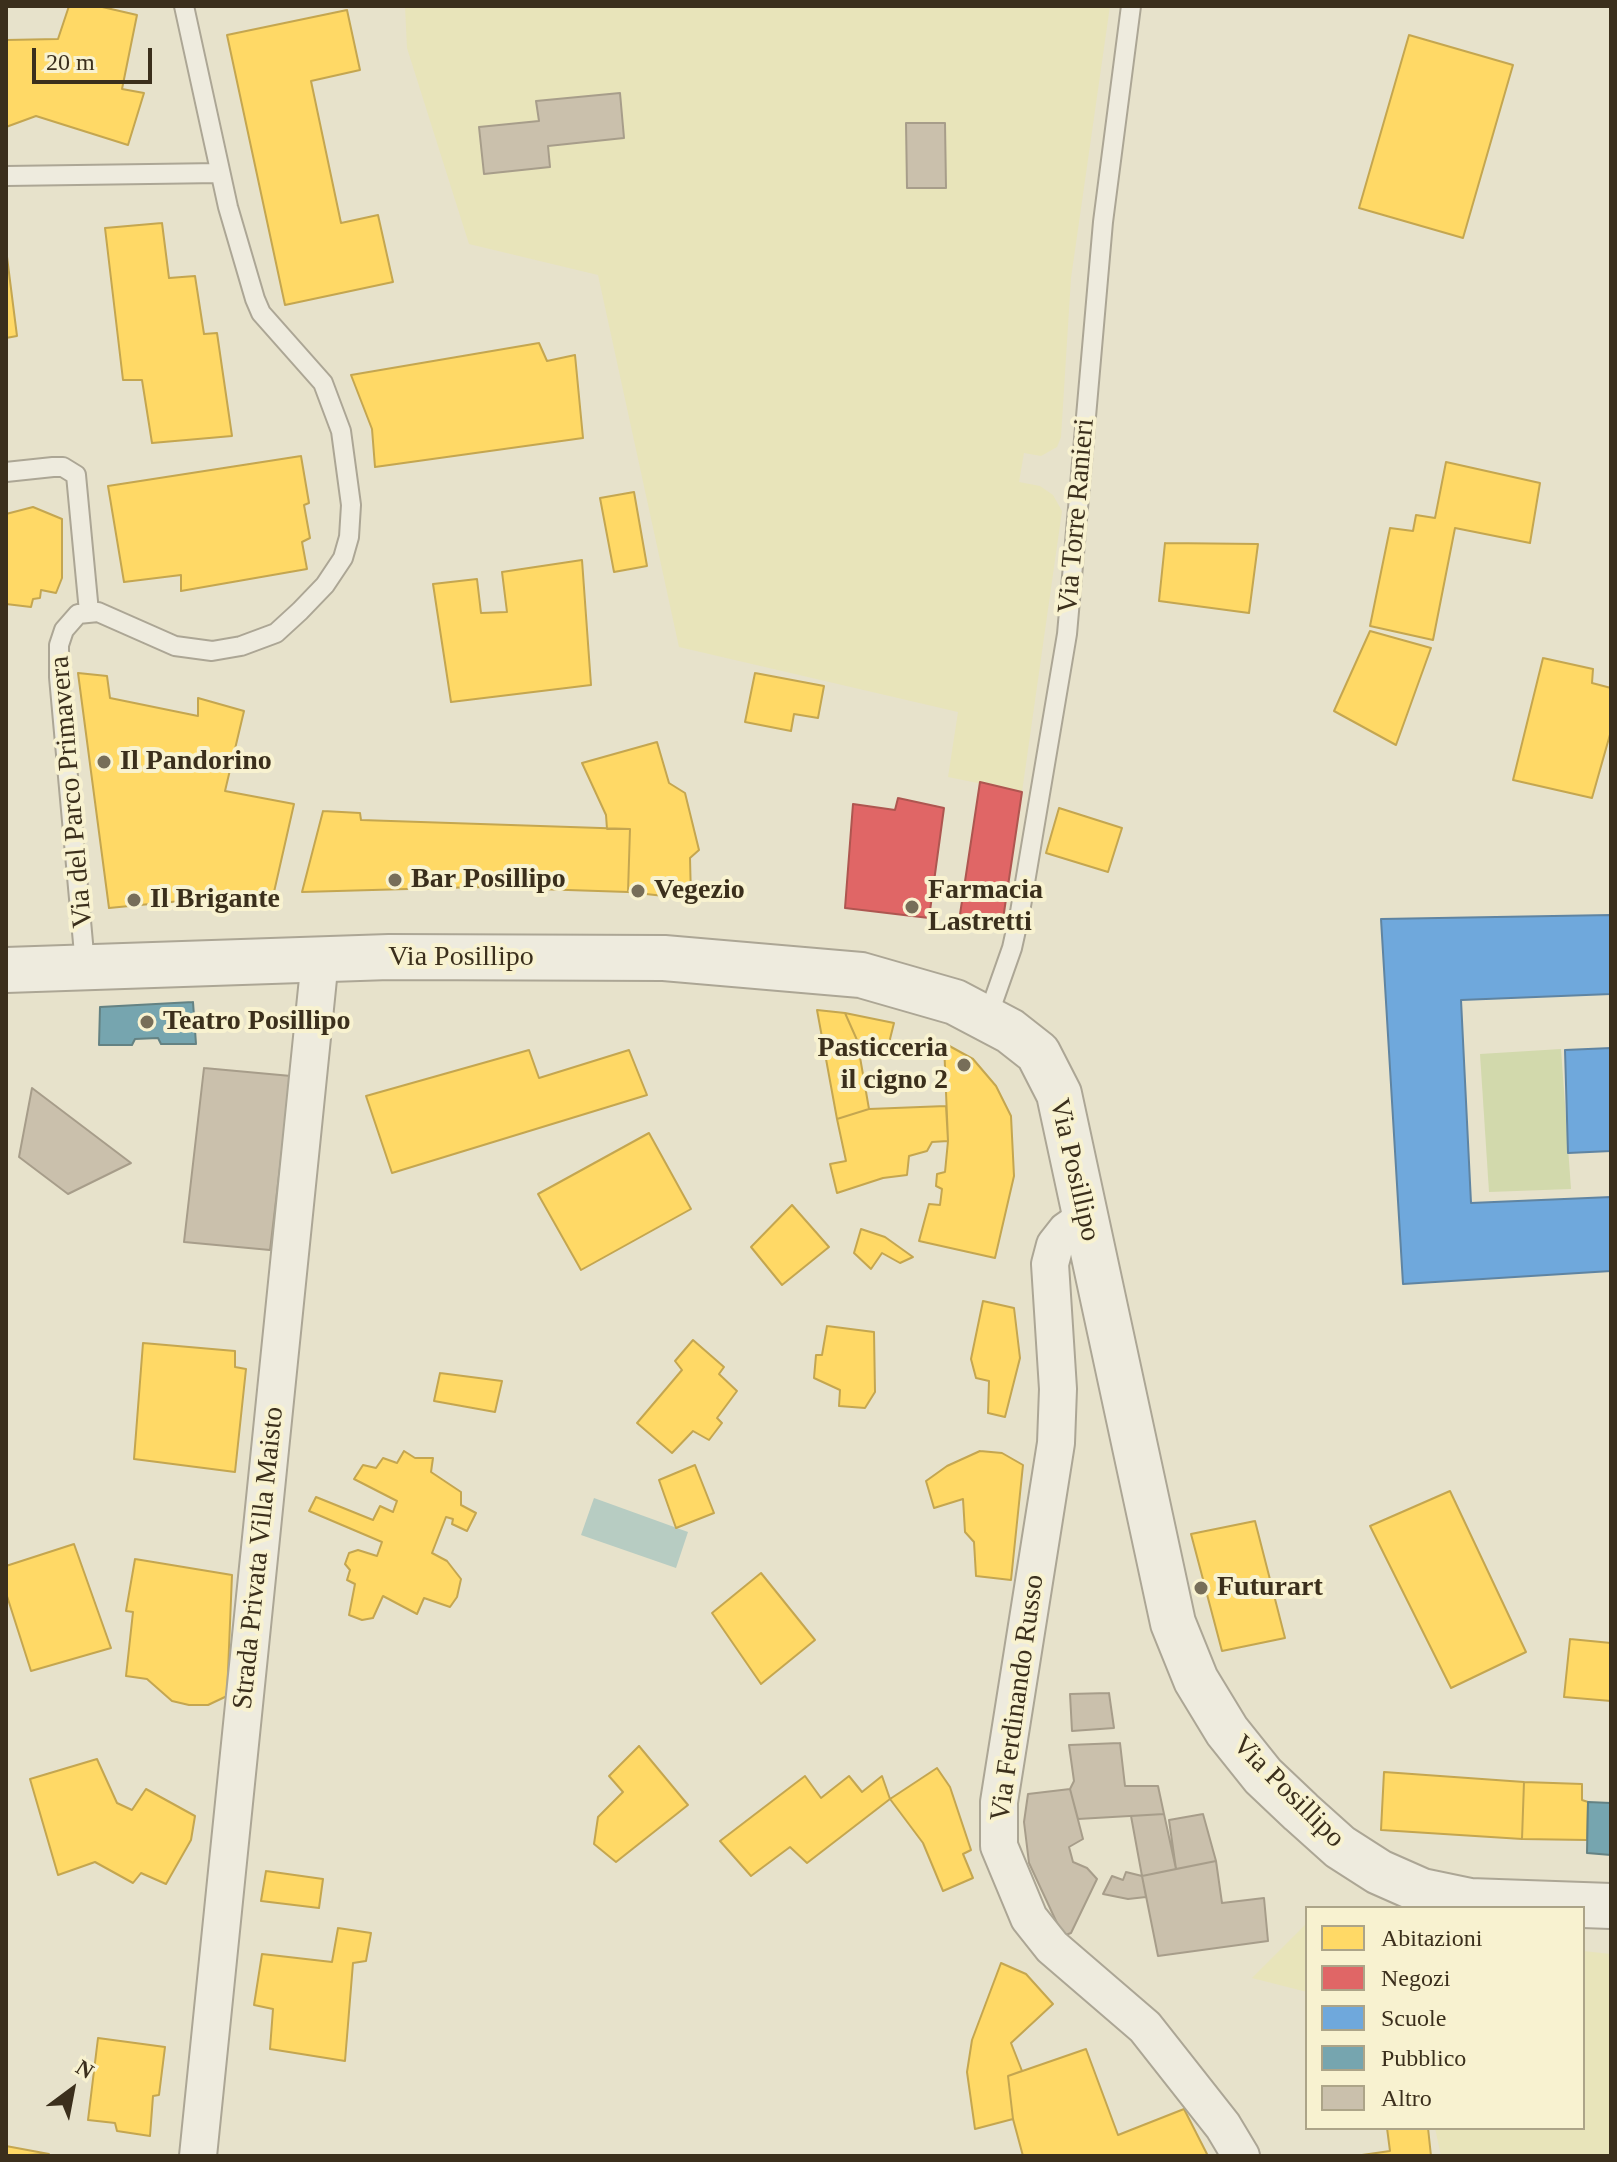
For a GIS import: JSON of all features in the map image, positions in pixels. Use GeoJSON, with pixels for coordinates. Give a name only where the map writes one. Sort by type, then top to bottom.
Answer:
{"type":"FeatureCollection","features":[{"type":"Feature","properties":{"kind":"street","name":"Via Posillipo"},"geometry":{"type":"LineString","coordinates":[[6,970],[320,959],[664,958],[846,974],[929,993],[987,1019],[1038,1053],[1059,1094],[1173,1623],[1196,1680],[1227,1731],[1263,1776],[1301,1812],[1340,1847],[1379,1872],[1422,1891],[1470,1901],[1611,1906]]}},
{"type":"Feature","properties":{"kind":"street","name":"Strada Privata Villa Maisto"},"geometry":{"type":"LineString","coordinates":[[198,2156],[320,959]]}},
{"type":"Feature","properties":{"kind":"street","name":"Via Ferdinando Russo"},"geometry":{"type":"LineString","coordinates":[[1086,1217],[1066,1231],[1055,1245],[1050,1264],[1058,1389],[1056,1443],[999,1802],[999,1846],[1029,1918],[1052,1947],[1145,2027],[1223,2126],[1241,2156]]}},
{"type":"Feature","properties":{"kind":"lane"},"geometry":{"type":"LineString","coordinates":[[6,472],[63,467],[76,475],[89,612],[98,612],[175,646],[212,651],[241,646],[276,633],[325,585],[343,558],[351,505],[337,418],[323,383],[310,365],[261,313],[220,173],[184,6]]}},
{"type":"Feature","properties":{"kind":"lane","name":"Via Torre Ranieri"},"geometry":{"type":"LineString","coordinates":[[987,1019],[1012,948],[1020,912],[1067,634],[1103,222],[1131,6]]}},
{"type":"Feature","properties":{"kind":"lane"},"geometry":{"type":"LineString","coordinates":[[6,176],[220,173]]}},
{"type":"Feature","properties":{"kind":"lane","name":"Via del Parco Primavera"},"geometry":{"type":"LineString","coordinates":[[85,965],[59,677],[59,645],[70,620],[89,612]]}},
{"type":"Feature","properties":{"kind":"shaded area"},"geometry":{"type":"Polygon","coordinates":[[[405,6],[1110,6],[1071,278],[1061,437],[1057,447],[1041,456],[1024,453],[1019,482],[1040,486],[1053,495],[1062,511],[1022,792],[948,777],[958,712],[679,647],[598,275],[469,244],[407,48],[405,6]]]}},
{"type":"Feature","properties":{"kind":"shaded area"},"geometry":{"type":"Polygon","coordinates":[[[594,1498],[688,1532],[676,1568],[581,1535],[594,1498]]]}},
{"type":"Feature","properties":{"kind":"shaded area"},"geometry":{"type":"Polygon","coordinates":[[[1305,1925],[1305,1991],[1252,1978],[1305,1925]]]}},
{"type":"Feature","properties":{"kind":"shaded area"},"geometry":{"type":"Polygon","coordinates":[[[1585,1951],[1611,1954],[1611,2156],[1441,2156],[1435,2130],[1585,2130],[1585,1951]]]}},
{"type":"Feature","properties":{"kind":"green space"},"geometry":{"type":"Polygon","coordinates":[[[1561,1049],[1571,1189],[1489,1192],[1480,1054],[1561,1049]]]}},
{"type":"Feature","properties":{"kind":"building: Abitazioni"},"geometry":{"type":"Polygon","coordinates":[[[69,6],[98,6],[137,15],[122,89],[144,93],[128,145],[36,116],[6,127],[6,40],[58,39],[69,6]]]}},
{"type":"Feature","properties":{"kind":"building: Abitazioni"},"geometry":{"type":"Polygon","coordinates":[[[347,10],[360,70],[311,81],[341,223],[378,215],[393,282],[285,305],[227,35],[347,10]]]}},
{"type":"Feature","properties":{"kind":"building: Abitazioni"},"geometry":{"type":"Polygon","coordinates":[[[1409,35],[1513,65],[1463,238],[1359,208],[1409,35]]]}},
{"type":"Feature","properties":{"kind":"building: Abitazioni"},"geometry":{"type":"Polygon","coordinates":[[[162,223],[169,278],[195,276],[204,334],[217,333],[232,436],[152,443],[142,380],[123,380],[105,228],[162,223]]]}},
{"type":"Feature","properties":{"kind":"building: Abitazioni"},"geometry":{"type":"Polygon","coordinates":[[[6,249],[17,336],[6,338],[6,249]]]}},
{"type":"Feature","properties":{"kind":"building: Abitazioni"},"geometry":{"type":"Polygon","coordinates":[[[539,343],[547,361],[575,355],[583,438],[375,467],[372,429],[351,375],[539,343]]]}},
{"type":"Feature","properties":{"kind":"building: Abitazioni"},"geometry":{"type":"Polygon","coordinates":[[[301,456],[309,503],[304,505],[310,538],[302,542],[307,569],[181,591],[181,575],[124,582],[108,486],[301,456]]]}},
{"type":"Feature","properties":{"kind":"building: Abitazioni"},"geometry":{"type":"Polygon","coordinates":[[[1446,462],[1540,483],[1530,543],[1455,528],[1433,640],[1370,626],[1390,528],[1413,531],[1416,515],[1435,518],[1446,462]]]}},
{"type":"Feature","properties":{"kind":"building: Abitazioni"},"geometry":{"type":"Polygon","coordinates":[[[634,492],[647,566],[614,572],[600,498],[634,492]]]}},
{"type":"Feature","properties":{"kind":"building: Abitazioni"},"geometry":{"type":"Polygon","coordinates":[[[33,507],[62,519],[62,578],[56,593],[41,590],[40,598],[33,599],[31,607],[6,604],[6,514],[33,507]]]}},
{"type":"Feature","properties":{"kind":"building: Abitazioni"},"geometry":{"type":"Polygon","coordinates":[[[1165,543],[1258,544],[1249,613],[1159,601],[1165,543]]]}},
{"type":"Feature","properties":{"kind":"building: Abitazioni"},"geometry":{"type":"Polygon","coordinates":[[[582,560],[591,685],[451,702],[433,584],[477,579],[481,613],[507,612],[502,572],[582,560]]]}},
{"type":"Feature","properties":{"kind":"building: Abitazioni"},"geometry":{"type":"Polygon","coordinates":[[[1370,631],[1431,648],[1396,745],[1334,711],[1370,631]]]}},
{"type":"Feature","properties":{"kind":"building: Abitazioni"},"geometry":{"type":"Polygon","coordinates":[[[1543,658],[1593,669],[1592,683],[1611,688],[1611,731],[1592,798],[1513,780],[1543,658]]]}},
{"type":"Feature","properties":{"kind":"building: Abitazioni"},"geometry":{"type":"Polygon","coordinates":[[[78,673],[107,676],[110,698],[198,716],[198,698],[244,711],[225,791],[294,804],[274,892],[109,908],[78,673]]]}},
{"type":"Feature","properties":{"kind":"building: Abitazioni"},"geometry":{"type":"Polygon","coordinates":[[[755,673],[824,686],[818,718],[794,714],[791,731],[745,722],[755,673]]]}},
{"type":"Feature","properties":{"kind":"building: Abitazioni"},"geometry":{"type":"Polygon","coordinates":[[[657,742],[669,783],[685,793],[699,850],[690,858],[691,899],[628,892],[630,829],[607,829],[606,815],[582,763],[657,742]]]}},
{"type":"Feature","properties":{"kind":"building: Abitazioni"},"geometry":{"type":"Polygon","coordinates":[[[1059,808],[1122,828],[1108,872],[1046,853],[1059,808]]]}},
{"type":"Feature","properties":{"kind":"building: Abitazioni"},"geometry":{"type":"Polygon","coordinates":[[[323,811],[360,813],[361,820],[630,829],[628,892],[478,887],[302,892],[323,811]]]}},
{"type":"Feature","properties":{"kind":"building: Abitazioni"},"geometry":{"type":"Polygon","coordinates":[[[817,1010],[845,1013],[857,1040],[869,1109],[837,1119],[817,1010]]]}},
{"type":"Feature","properties":{"kind":"building: Abitazioni"},"geometry":{"type":"Polygon","coordinates":[[[845,1013],[894,1023],[888,1047],[857,1040],[845,1013]]]}},
{"type":"Feature","properties":{"kind":"building: Abitazioni"},"geometry":{"type":"Polygon","coordinates":[[[944,1043],[973,1059],[996,1086],[1011,1116],[1014,1176],[995,1258],[919,1241],[929,1204],[940,1205],[942,1189],[936,1186],[937,1174],[945,1172],[948,1141],[944,1043]]]}},
{"type":"Feature","properties":{"kind":"building: Abitazioni"},"geometry":{"type":"Polygon","coordinates":[[[529,1050],[539,1078],[629,1050],[647,1095],[392,1173],[366,1096],[529,1050]]]}},
{"type":"Feature","properties":{"kind":"building: Abitazioni"},"geometry":{"type":"Polygon","coordinates":[[[946,1106],[948,1141],[932,1142],[927,1151],[909,1156],[907,1175],[883,1178],[837,1193],[830,1164],[846,1161],[837,1119],[869,1109],[946,1106]]]}},
{"type":"Feature","properties":{"kind":"building: Abitazioni"},"geometry":{"type":"Polygon","coordinates":[[[649,1133],[691,1209],[581,1270],[538,1194],[649,1133]]]}},
{"type":"Feature","properties":{"kind":"building: Abitazioni"},"geometry":{"type":"Polygon","coordinates":[[[792,1205],[829,1247],[782,1285],[751,1247],[792,1205]]]}},
{"type":"Feature","properties":{"kind":"building: Abitazioni"},"geometry":{"type":"Polygon","coordinates":[[[861,1229],[885,1237],[913,1257],[900,1263],[882,1253],[871,1269],[854,1253],[861,1229]]]}},
{"type":"Feature","properties":{"kind":"building: Abitazioni"},"geometry":{"type":"Polygon","coordinates":[[[983,1301],[1014,1308],[1020,1358],[1005,1417],[988,1413],[989,1381],[976,1378],[971,1359],[983,1301]]]}},
{"type":"Feature","properties":{"kind":"building: Abitazioni"},"geometry":{"type":"Polygon","coordinates":[[[827,1326],[874,1332],[875,1392],[865,1408],[839,1406],[840,1390],[814,1378],[816,1355],[822,1355],[827,1326]]]}},
{"type":"Feature","properties":{"kind":"building: Abitazioni"},"geometry":{"type":"Polygon","coordinates":[[[693,1340],[724,1367],[719,1374],[737,1391],[717,1418],[722,1423],[709,1440],[693,1431],[672,1453],[637,1423],[682,1370],[675,1361],[693,1340]]]}},
{"type":"Feature","properties":{"kind":"building: Abitazioni"},"geometry":{"type":"Polygon","coordinates":[[[143,1343],[235,1351],[235,1367],[246,1369],[235,1472],[134,1459],[143,1343]]]}},
{"type":"Feature","properties":{"kind":"building: Abitazioni"},"geometry":{"type":"Polygon","coordinates":[[[440,1373],[502,1381],[495,1412],[434,1401],[440,1373]]]}},
{"type":"Feature","properties":{"kind":"building: Abitazioni"},"geometry":{"type":"Polygon","coordinates":[[[404,1451],[415,1458],[433,1458],[431,1472],[461,1492],[461,1505],[476,1513],[467,1531],[452,1524],[453,1519],[446,1517],[432,1553],[447,1561],[461,1579],[457,1597],[450,1607],[424,1598],[417,1614],[383,1596],[373,1618],[362,1620],[349,1615],[355,1584],[347,1580],[350,1570],[345,1564],[349,1553],[358,1550],[377,1556],[382,1542],[309,1511],[316,1497],[373,1520],[380,1506],[393,1512],[397,1501],[354,1479],[363,1465],[376,1468],[383,1458],[397,1463],[404,1451]]]}},
{"type":"Feature","properties":{"kind":"building: Abitazioni"},"geometry":{"type":"Polygon","coordinates":[[[980,1451],[1002,1453],[1023,1465],[1011,1580],[976,1576],[974,1542],[965,1532],[963,1499],[934,1508],[926,1481],[947,1466],[980,1451]]]}},
{"type":"Feature","properties":{"kind":"building: Abitazioni"},"geometry":{"type":"Polygon","coordinates":[[[695,1465],[714,1513],[676,1528],[659,1480],[695,1465]]]}},
{"type":"Feature","properties":{"kind":"building: Abitazioni"},"geometry":{"type":"Polygon","coordinates":[[[1450,1491],[1526,1652],[1451,1688],[1370,1526],[1450,1491]]]}},
{"type":"Feature","properties":{"kind":"building: Abitazioni"},"geometry":{"type":"Polygon","coordinates":[[[1255,1521],[1285,1638],[1222,1651],[1191,1534],[1255,1521]]]}},
{"type":"Feature","properties":{"kind":"building: Abitazioni"},"geometry":{"type":"Polygon","coordinates":[[[74,1544],[111,1648],[31,1671],[6,1593],[6,1566],[74,1544]]]}},
{"type":"Feature","properties":{"kind":"building: Abitazioni"},"geometry":{"type":"Polygon","coordinates":[[[135,1559],[232,1575],[227,1696],[208,1705],[189,1705],[172,1701],[147,1679],[126,1676],[133,1612],[126,1611],[135,1559]]]}},
{"type":"Feature","properties":{"kind":"building: Abitazioni"},"geometry":{"type":"Polygon","coordinates":[[[761,1573],[815,1640],[761,1684],[712,1613],[761,1573]]]}},
{"type":"Feature","properties":{"kind":"building: Abitazioni"},"geometry":{"type":"Polygon","coordinates":[[[1570,1639],[1611,1643],[1611,1701],[1564,1697],[1570,1639]]]}},
{"type":"Feature","properties":{"kind":"building: Abitazioni"},"geometry":{"type":"Polygon","coordinates":[[[639,1746],[688,1805],[616,1862],[594,1844],[598,1817],[623,1792],[609,1776],[639,1746]]]}},
{"type":"Feature","properties":{"kind":"building: Abitazioni"},"geometry":{"type":"Polygon","coordinates":[[[97,1759],[117,1803],[132,1810],[146,1789],[195,1816],[191,1840],[166,1884],[141,1873],[133,1883],[95,1862],[58,1875],[30,1779],[97,1759]]]}},
{"type":"Feature","properties":{"kind":"building: Abitazioni"},"geometry":{"type":"Polygon","coordinates":[[[937,1768],[950,1787],[971,1850],[963,1854],[973,1878],[943,1891],[923,1843],[890,1799],[937,1768]]]}},
{"type":"Feature","properties":{"kind":"building: Abitazioni"},"geometry":{"type":"Polygon","coordinates":[[[1384,1772],[1524,1782],[1522,1839],[1381,1830],[1384,1772]]]}},
{"type":"Feature","properties":{"kind":"building: Abitazioni"},"geometry":{"type":"Polygon","coordinates":[[[805,1776],[821,1798],[849,1776],[862,1792],[882,1776],[890,1799],[807,1863],[790,1847],[751,1876],[720,1841],[805,1776]]]}},
{"type":"Feature","properties":{"kind":"building: Abitazioni"},"geometry":{"type":"Polygon","coordinates":[[[1524,1782],[1582,1784],[1582,1800],[1588,1802],[1587,1840],[1522,1839],[1524,1782]]]}},
{"type":"Feature","properties":{"kind":"building: Abitazioni"},"geometry":{"type":"Polygon","coordinates":[[[266,1871],[323,1879],[319,1908],[261,1901],[266,1871]]]}},
{"type":"Feature","properties":{"kind":"building: Abitazioni"},"geometry":{"type":"Polygon","coordinates":[[[338,1928],[371,1933],[366,1961],[353,1963],[345,2061],[270,2049],[273,2009],[254,2005],[262,1954],[332,1962],[338,1928]]]}},
{"type":"Feature","properties":{"kind":"building: Abitazioni"},"geometry":{"type":"Polygon","coordinates":[[[1001,1963],[1026,1974],[1053,2004],[1011,2043],[1022,2071],[1008,2076],[1013,2119],[975,2129],[967,2072],[972,2040],[1001,1963]]]}},
{"type":"Feature","properties":{"kind":"building: Abitazioni"},"geometry":{"type":"Polygon","coordinates":[[[98,2038],[165,2047],[159,2095],[153,2096],[150,2136],[117,2131],[115,2123],[88,2120],[98,2038]]]}},
{"type":"Feature","properties":{"kind":"building: Abitazioni"},"geometry":{"type":"Polygon","coordinates":[[[1086,2049],[1118,2135],[1184,2109],[1208,2156],[1023,2156],[1013,2119],[1008,2076],[1086,2049]]]}},
{"type":"Feature","properties":{"kind":"building: Abitazioni"},"geometry":{"type":"Polygon","coordinates":[[[1387,2130],[1428,2130],[1431,2156],[1355,2156],[1390,2151],[1387,2130]]]}},
{"type":"Feature","properties":{"kind":"building: Abitazioni"},"geometry":{"type":"Polygon","coordinates":[[[6,2146],[49,2154],[6,2156],[6,2146]]]}},
{"type":"Feature","properties":{"kind":"building: Negozi"},"geometry":{"type":"Polygon","coordinates":[[[980,782],[1022,792],[1002,926],[959,921],[980,782]]]}},
{"type":"Feature","properties":{"kind":"building: Negozi"},"geometry":{"type":"Polygon","coordinates":[[[898,798],[944,808],[929,918],[845,908],[853,804],[895,810],[898,798]]]}},
{"type":"Feature","properties":{"kind":"building: Scuole"},"geometry":{"type":"Polygon","coordinates":[[[1611,915],[1611,994],[1461,1000],[1471,1203],[1611,1197],[1611,1271],[1403,1284],[1381,919],[1611,915]]]}},
{"type":"Feature","properties":{"kind":"building: Scuole"},"geometry":{"type":"Polygon","coordinates":[[[1611,1048],[1611,1151],[1568,1153],[1565,1050],[1611,1048]]]}},
{"type":"Feature","properties":{"kind":"building: Pubblico","name":"Teatro Posillipo"},"geometry":{"type":"Polygon","coordinates":[[[193,1002],[196,1044],[161,1044],[158,1038],[135,1039],[132,1045],[99,1045],[100,1007],[193,1002]]]}},
{"type":"Feature","properties":{"kind":"building: Pubblico"},"geometry":{"type":"Polygon","coordinates":[[[1588,1802],[1611,1803],[1611,1855],[1587,1853],[1588,1802]]]}},
{"type":"Feature","properties":{"kind":"building: Altro"},"geometry":{"type":"Polygon","coordinates":[[[620,93],[624,138],[548,146],[550,167],[484,174],[479,127],[539,121],[536,101],[620,93]]]}},
{"type":"Feature","properties":{"kind":"building: Altro"},"geometry":{"type":"Polygon","coordinates":[[[906,123],[945,123],[946,188],[907,188],[906,123]]]}},
{"type":"Feature","properties":{"kind":"building: Altro"},"geometry":{"type":"Polygon","coordinates":[[[204,1068],[291,1076],[270,1250],[184,1242],[204,1068]]]}},
{"type":"Feature","properties":{"kind":"building: Altro"},"geometry":{"type":"Polygon","coordinates":[[[32,1088],[131,1163],[68,1194],[19,1157],[32,1088]]]}},
{"type":"Feature","properties":{"kind":"building: Altro"},"geometry":{"type":"Polygon","coordinates":[[[1109,1693],[1114,1728],[1072,1731],[1070,1694],[1109,1693]]]}},
{"type":"Feature","properties":{"kind":"building: Altro"},"geometry":{"type":"Polygon","coordinates":[[[1120,1743],[1125,1786],[1158,1786],[1164,1814],[1078,1819],[1070,1789],[1074,1781],[1069,1745],[1120,1743]]]}},
{"type":"Feature","properties":{"kind":"building: Altro"},"geometry":{"type":"Polygon","coordinates":[[[1070,1789],[1083,1839],[1069,1847],[1073,1862],[1087,1868],[1097,1879],[1071,1933],[1063,1936],[1029,1863],[1024,1822],[1028,1794],[1070,1789]]]}},
{"type":"Feature","properties":{"kind":"building: Altro"},"geometry":{"type":"Polygon","coordinates":[[[1164,1814],[1176,1869],[1142,1876],[1131,1816],[1164,1814]]]}},
{"type":"Feature","properties":{"kind":"building: Altro"},"geometry":{"type":"Polygon","coordinates":[[[1203,1814],[1216,1861],[1176,1869],[1169,1820],[1203,1814]]]}},
{"type":"Feature","properties":{"kind":"building: Altro"},"geometry":{"type":"Polygon","coordinates":[[[1216,1861],[1222,1903],[1264,1898],[1268,1941],[1158,1956],[1142,1876],[1216,1861]]]}},
{"type":"Feature","properties":{"kind":"building: Altro"},"geometry":{"type":"Polygon","coordinates":[[[1126,1872],[1142,1876],[1146,1897],[1128,1899],[1103,1894],[1112,1876],[1123,1880],[1126,1872]]]}},
{"type":"Feature","properties":{"kind":"place","name":"Il Pandorino"},"geometry":{"type":"Point","coordinates":[104,762]}},
{"type":"Feature","properties":{"kind":"place","name":"Bar Posillipo"},"geometry":{"type":"Point","coordinates":[395,880]}},
{"type":"Feature","properties":{"kind":"place","name":"Vegezio"},"geometry":{"type":"Point","coordinates":[638,891]}},
{"type":"Feature","properties":{"kind":"place","name":"Il Brigante"},"geometry":{"type":"Point","coordinates":[134,900]}},
{"type":"Feature","properties":{"kind":"place","name":"Farmacia Lastretti"},"geometry":{"type":"Point","coordinates":[912,907]}},
{"type":"Feature","properties":{"kind":"place","name":"Teatro Posillipo"},"geometry":{"type":"Point","coordinates":[147,1022]}},
{"type":"Feature","properties":{"kind":"place","name":"Pasticceria il cigno 2"},"geometry":{"type":"Point","coordinates":[964,1065]}},
{"type":"Feature","properties":{"kind":"place","name":"Futurart"},"geometry":{"type":"Point","coordinates":[1201,1588]}}]}
